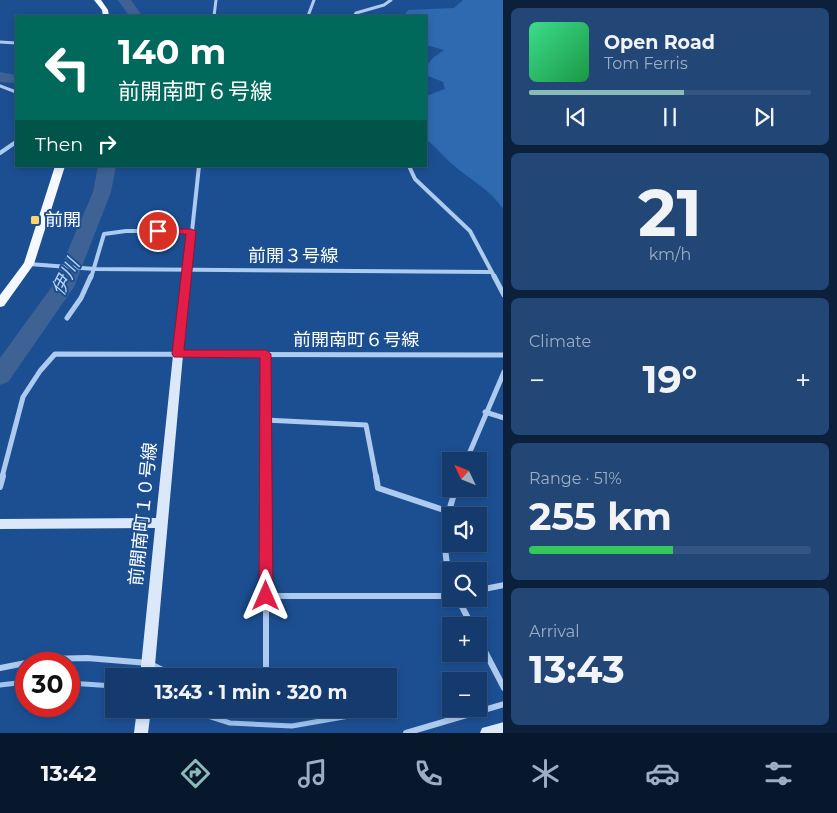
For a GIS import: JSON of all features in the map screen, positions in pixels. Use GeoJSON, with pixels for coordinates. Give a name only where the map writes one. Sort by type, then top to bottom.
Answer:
{"type":"FeatureCollection","features":[{"type":"Feature","properties":{"kind":"main road"},"geometry":{"type":"LineString","coordinates":[[97,0],[105,10],[106,15]]}},
{"type":"Feature","properties":{"kind":"main road"},"geometry":{"type":"LineString","coordinates":[[0,303],[34,265],[60,167]]}},
{"type":"Feature","properties":{"kind":"street"},"geometry":{"type":"LineString","coordinates":[[214,15],[216,0]]}},
{"type":"Feature","properties":{"kind":"street"},"geometry":{"type":"LineString","coordinates":[[308,15],[314,0]]}},
{"type":"Feature","properties":{"kind":"street"},"geometry":{"type":"LineString","coordinates":[[355,15],[384,5],[390,0]]}},
{"type":"Feature","properties":{"kind":"street"},"geometry":{"type":"LineString","coordinates":[[0,42],[15,43]]}},
{"type":"Feature","properties":{"kind":"street"},"geometry":{"type":"LineString","coordinates":[[0,86],[15,92]]}},
{"type":"Feature","properties":{"kind":"street"},"geometry":{"type":"LineString","coordinates":[[0,153],[15,143]]}},
{"type":"Feature","properties":{"kind":"street"},"geometry":{"type":"LineString","coordinates":[[178,354],[199,167]]}},
{"type":"Feature","properties":{"kind":"street"},"geometry":{"type":"LineString","coordinates":[[409,167],[415,179],[470,231],[503,295]]}},
{"type":"Feature","properties":{"kind":"street"},"geometry":{"type":"LineString","coordinates":[[66,318],[81,300],[95,269],[104,234],[126,231],[191,231]]}},
{"type":"Feature","properties":{"kind":"street","name":"前開３号線"},"geometry":{"type":"LineString","coordinates":[[34,265],[95,269],[490,272]]}},
{"type":"Feature","properties":{"kind":"street","name":"前開南町６号線"},"geometry":{"type":"LineString","coordinates":[[0,487],[23,397],[40,371],[55,354],[503,355]]}},
{"type":"Feature","properties":{"kind":"street","name":"前開南町１０号線"},"geometry":{"type":"LineString","coordinates":[[148,668],[160,523],[178,354]]}},
{"type":"Feature","properties":{"kind":"street"},"geometry":{"type":"LineString","coordinates":[[266,354],[266,668]]}},
{"type":"Feature","properties":{"kind":"street"},"geometry":{"type":"LineString","coordinates":[[469,452],[503,372]]}},
{"type":"Feature","properties":{"kind":"street"},"geometry":{"type":"LineString","coordinates":[[485,412],[503,418]]}},
{"type":"Feature","properties":{"kind":"street"},"geometry":{"type":"LineString","coordinates":[[265,420],[366,424],[378,488],[442,509]]}},
{"type":"Feature","properties":{"kind":"street"},"geometry":{"type":"LineString","coordinates":[[0,524],[160,523]]}},
{"type":"Feature","properties":{"kind":"street"},"geometry":{"type":"LineString","coordinates":[[487,588],[503,585]]}},
{"type":"Feature","properties":{"kind":"street"},"geometry":{"type":"LineString","coordinates":[[266,596],[442,596]]}},
{"type":"Feature","properties":{"kind":"street"},"geometry":{"type":"LineString","coordinates":[[487,656],[503,688]]}},
{"type":"Feature","properties":{"kind":"street"},"geometry":{"type":"LineString","coordinates":[[0,668],[46,660],[87,658],[134,668]]}},
{"type":"Feature","properties":{"kind":"street"},"geometry":{"type":"LineString","coordinates":[[406,733],[503,704]]}},
{"type":"Feature","properties":{"kind":"street"},"geometry":{"type":"LineString","coordinates":[[141,733],[143,718]]}},
{"type":"Feature","properties":{"kind":"street"},"geometry":{"type":"LineString","coordinates":[[486,733],[503,729]]}},
{"type":"Feature","properties":{"kind":"shaded area"},"geometry":{"type":"Polygon","coordinates":[[[463,0],[503,0],[503,209],[492,196],[452,164],[427,140],[427,96],[445,89],[443,82],[427,75],[427,66],[431,60],[444,50],[427,45],[427,15],[405,15],[408,10],[454,8],[463,0]]]}},
{"type":"Feature","properties":{"kind":"waterway","name":"伊川"},"geometry":{"type":"LineString","coordinates":[[124,0],[135,15]]}},
{"type":"Feature","properties":{"kind":"waterway"},"geometry":{"type":"LineString","coordinates":[[0,77],[15,79]]}},
{"type":"Feature","properties":{"kind":"waterway","name":"伊川"},"geometry":{"type":"LineString","coordinates":[[0,376],[63,287],[102,192],[107,167]]}},
{"type":"Feature","properties":{"kind":"waterway"},"geometry":{"type":"LineString","coordinates":[[0,685],[15,683]]}},
{"type":"Feature","properties":{"kind":"waterway"},"geometry":{"type":"LineString","coordinates":[[80,684],[105,685]]}},
{"type":"Feature","properties":{"kind":"waterway"},"geometry":{"type":"LineString","coordinates":[[214,718],[230,723],[292,726],[338,718]]}},
{"type":"Feature","properties":{"kind":"place","name":"前開"},"geometry":{"type":"Point","coordinates":[35,220]}},
{"type":"Feature","properties":{"kind":"route"},"geometry":{"type":"LineString","coordinates":[[158,231],[191,231],[178,354],[266,354],[266,596]]}}]}
